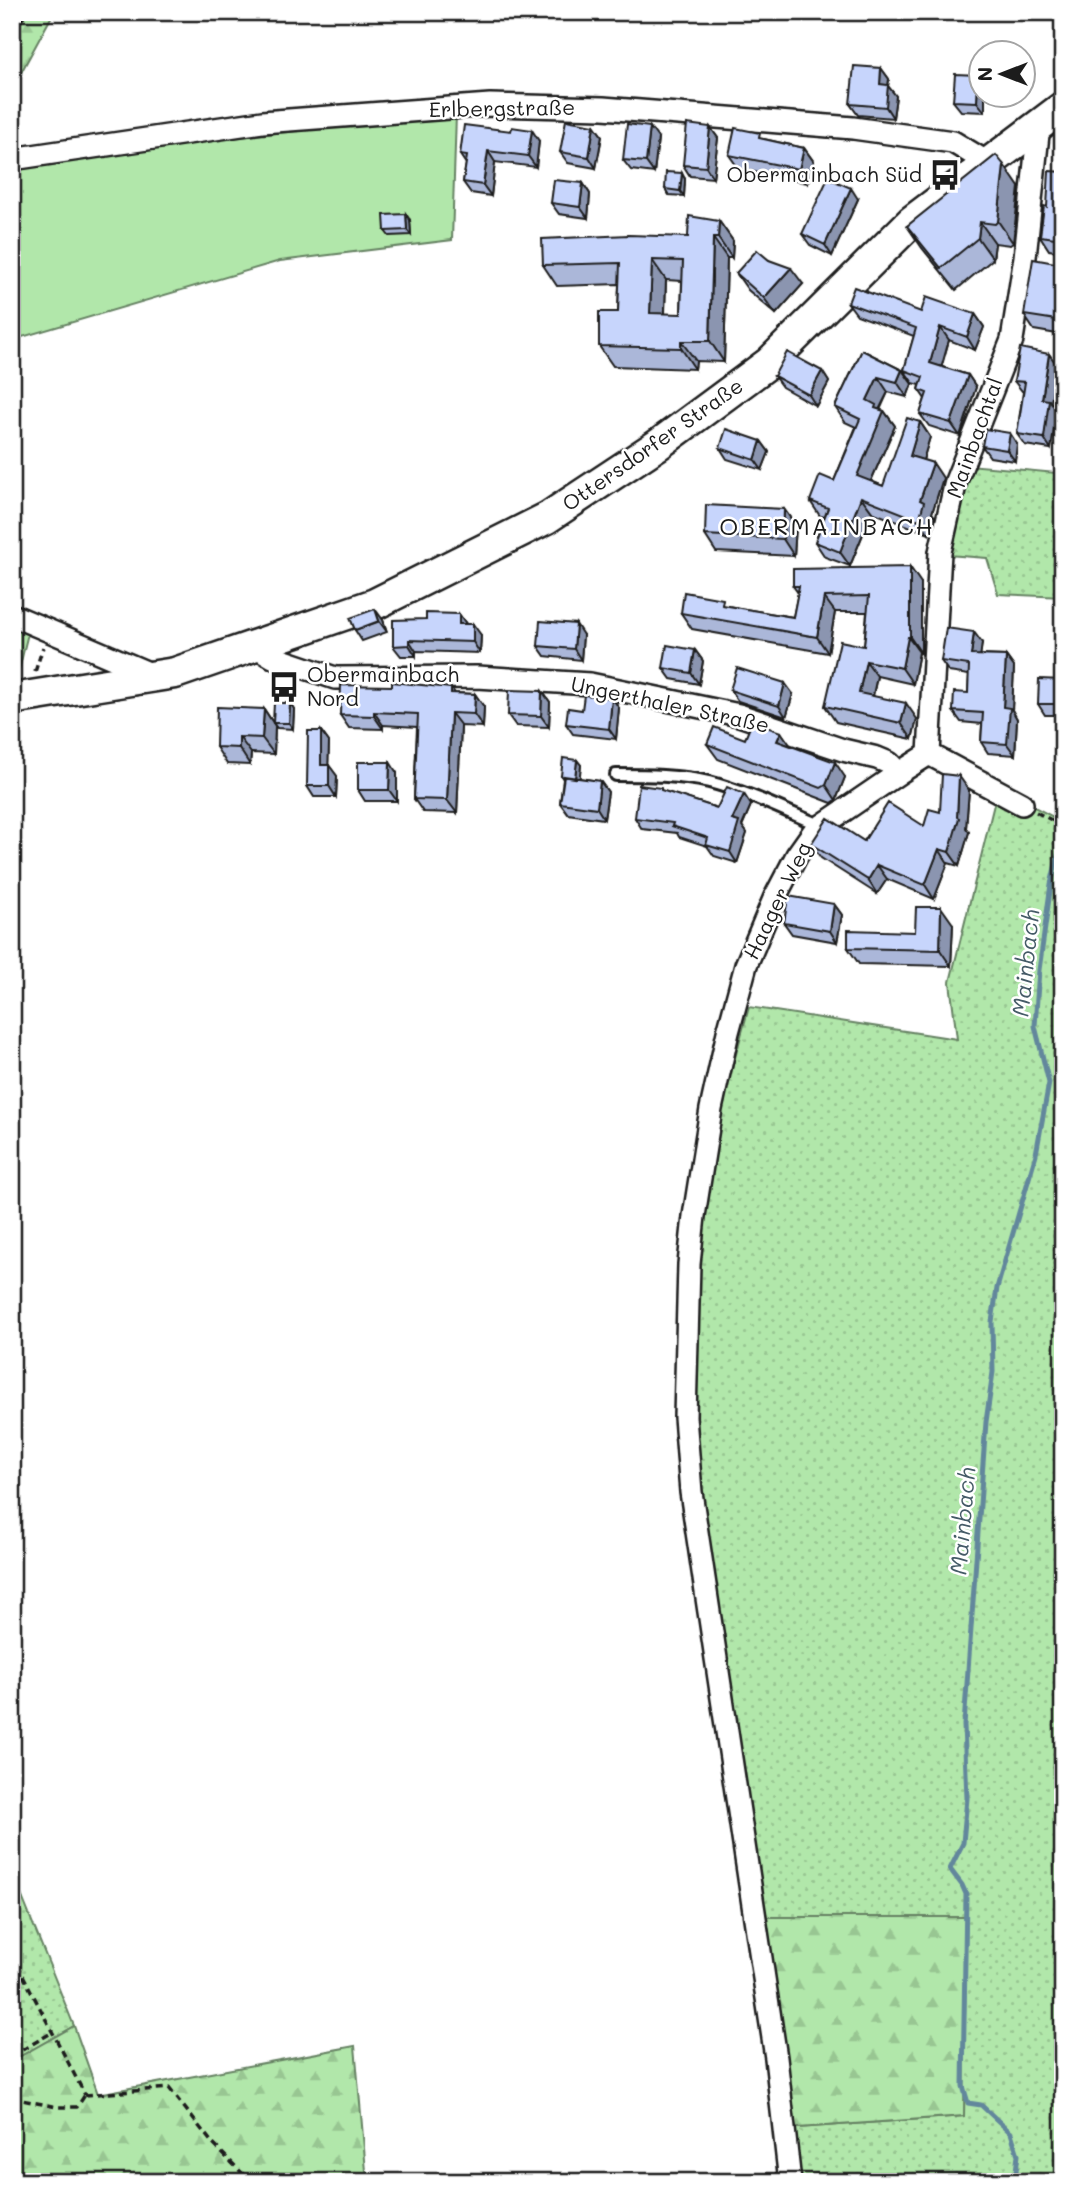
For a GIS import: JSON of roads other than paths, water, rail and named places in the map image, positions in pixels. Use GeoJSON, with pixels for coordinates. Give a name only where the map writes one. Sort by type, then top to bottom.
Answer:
{"type":"FeatureCollection","features":[{"type":"Feature","properties":{"kind":"main road","name":"Ottersdorfer Straße"},"geometry":{"type":"LineString","coordinates":[[12,699],[166,675],[255,646],[375,604],[547,519],[659,444],[770,362],[912,221],[1063,107]]}},
{"type":"Feature","properties":{"kind":"street","name":"Erlbergstraße"},"geometry":{"type":"LineString","coordinates":[[12,159],[262,122],[490,105],[603,108],[853,128],[953,142],[988,163]]}},
{"type":"Feature","properties":{"kind":"street","name":"Mainbachtal"},"geometry":{"type":"LineString","coordinates":[[929,754],[940,552],[956,481],[1012,340],[1025,257],[1039,125]]}},
{"type":"Feature","properties":{"kind":"street"},"geometry":{"type":"LineString","coordinates":[[12,615],[166,675]]}},
{"type":"Feature","properties":{"kind":"street","name":"Ungerthaler Straße"},"geometry":{"type":"LineString","coordinates":[[255,646],[272,657],[335,678],[477,677],[590,684],[739,715],[844,750],[877,758],[889,763],[899,773]]}},
{"type":"Feature","properties":{"kind":"street"},"geometry":{"type":"LineString","coordinates":[[899,773],[929,754],[1023,804]]}},
{"type":"Feature","properties":{"kind":"street","name":"Haager Weg"},"geometry":{"type":"LineString","coordinates":[[790,2182],[776,2058],[691,1492],[684,1417],[689,1264],[711,1108],[746,965],[760,930],[797,855],[814,831],[899,773]]}},
{"type":"Feature","properties":{"kind":"lane"},"geometry":{"type":"LineString","coordinates":[[616,775],[648,775],[707,782],[743,792],[821,826]]}},
{"type":"Feature","properties":{"kind":"waterway","name":"Mainbach"},"geometry":{"type":"LineString","coordinates":[[1010,2182],[1016,2171],[1018,2155],[1011,2133],[981,2105],[968,2103],[963,2086],[966,1894],[950,1869],[963,1843],[967,1798],[964,1725],[986,1422],[993,1372],[992,1322],[997,1288],[1036,1154],[1049,1083],[1035,1026],[1039,970],[1051,884],[1062,839]]}},
{"type":"Feature","properties":{"kind":"place","name":"Obermainbach Süd"},"geometry":{"type":"Point","coordinates":[945,175]}},
{"type":"Feature","properties":{"kind":"place","name":"Obermainbach Nord"},"geometry":{"type":"Point","coordinates":[284,687]}},
{"type":"Feature","properties":{"kind":"district","name":"OBERMAINBACH"},"geometry":{"type":"Point","coordinates":[827,527]}}]}
